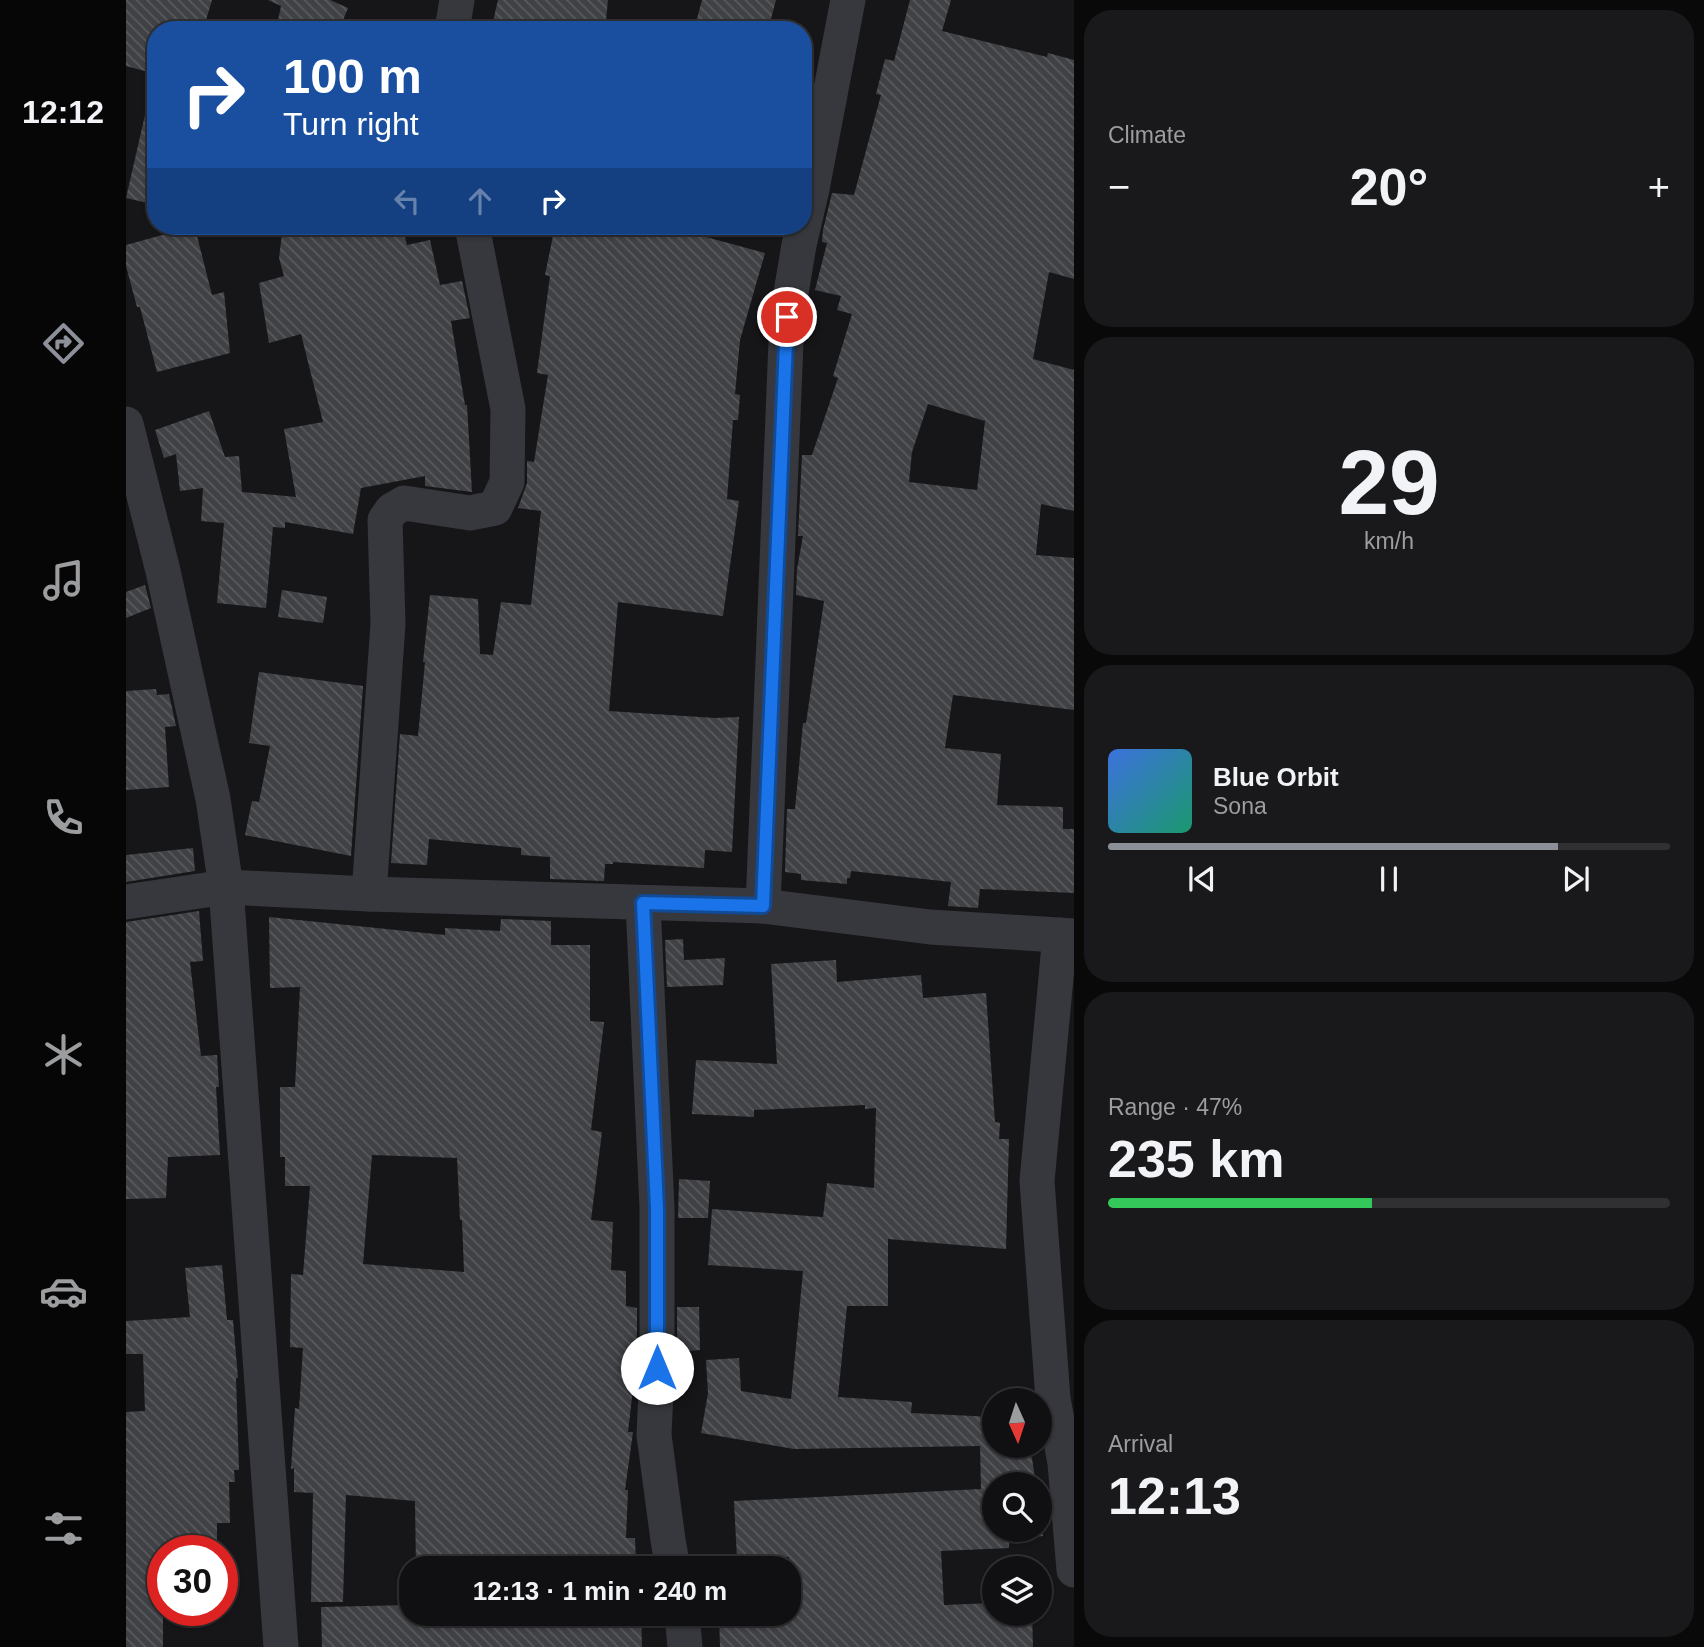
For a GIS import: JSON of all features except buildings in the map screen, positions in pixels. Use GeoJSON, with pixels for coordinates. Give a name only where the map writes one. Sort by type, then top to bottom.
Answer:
{"type":"FeatureCollection","features":[{"type":"Feature","properties":{"kind":"street"},"geometry":{"type":"LineString","coordinates":[[454,21],[457,0]]}},
{"type":"Feature","properties":{"kind":"street"},"geometry":{"type":"LineString","coordinates":[[812,189],[848,0]]}},
{"type":"Feature","properties":{"kind":"street"},"geometry":{"type":"LineString","coordinates":[[369,894],[388,624],[386,520],[392,510],[404,503],[470,513],[495,508],[506,482],[508,410],[474,235]]}},
{"type":"Feature","properties":{"kind":"street"},"geometry":{"type":"LineString","coordinates":[[763,906],[787,317],[801,235]]}},
{"type":"Feature","properties":{"kind":"street"},"geometry":{"type":"LineString","coordinates":[[126,424],[163,571],[213,799],[226,887],[281,1647]]}},
{"type":"Feature","properties":{"kind":"street"},"geometry":{"type":"LineString","coordinates":[[126,902],[226,887],[763,906],[930,927],[1067,936],[1037,1181],[1053,1399],[1065,1463],[1074,1570]]}},
{"type":"Feature","properties":{"kind":"street"},"geometry":{"type":"LineString","coordinates":[[643,903],[657,1208],[654,1435],[671,1556]]}},
{"type":"Feature","properties":{"kind":"street"},"geometry":{"type":"LineString","coordinates":[[683,1626],[685,1647]]}},
{"type":"Feature","properties":{"kind":"route"},"geometry":{"type":"LineString","coordinates":[[657,1368],[657,1208],[643,903],[763,906],[787,317]]}}]}
